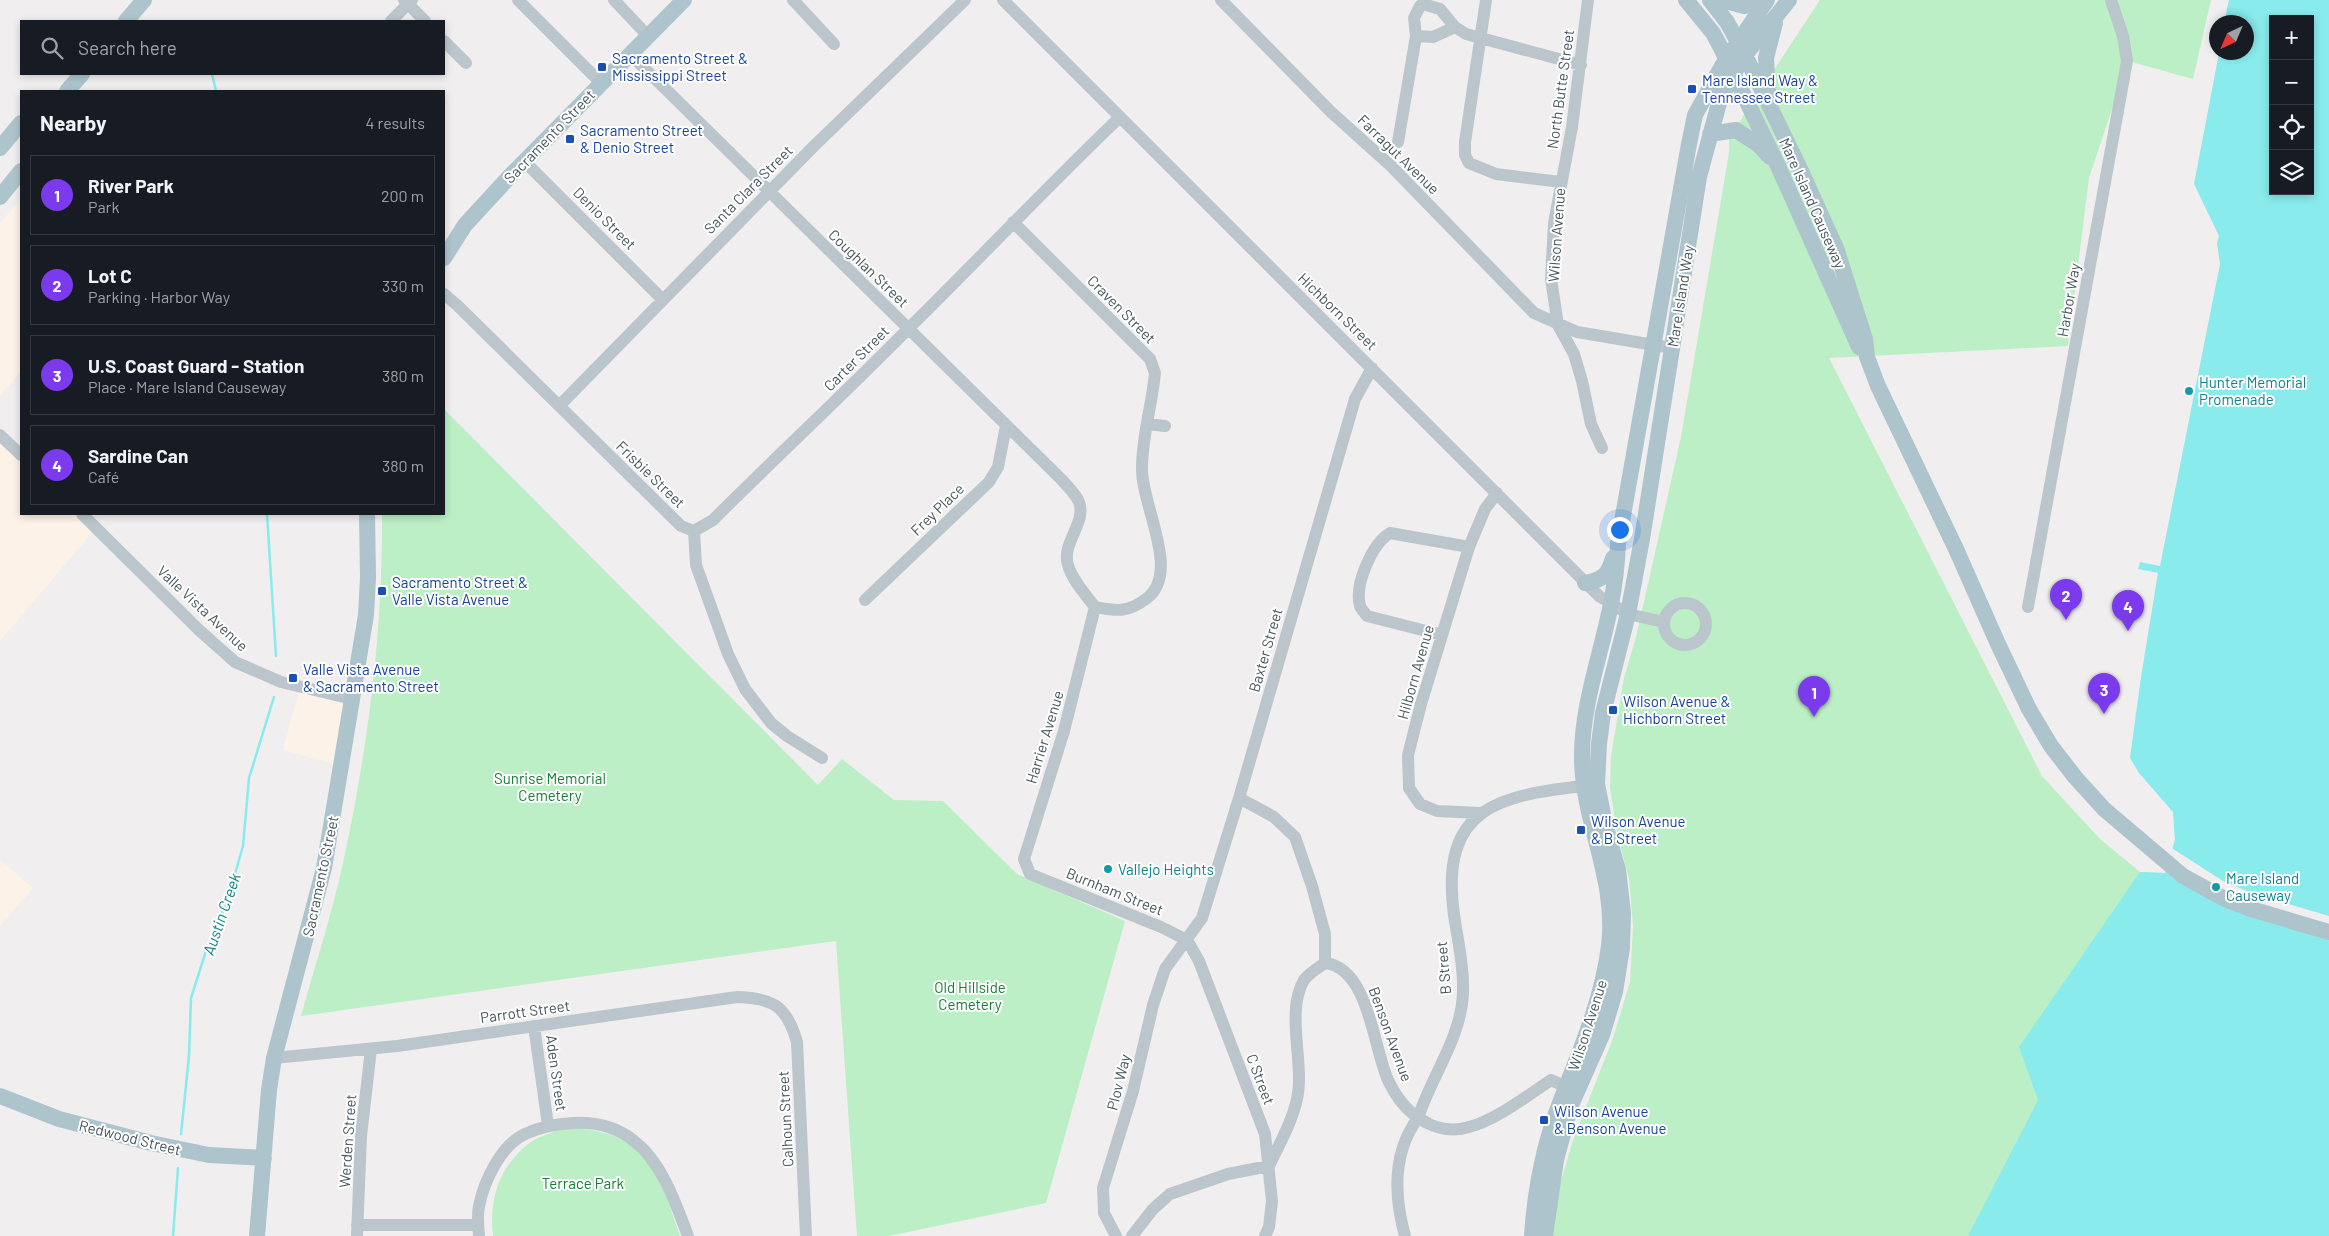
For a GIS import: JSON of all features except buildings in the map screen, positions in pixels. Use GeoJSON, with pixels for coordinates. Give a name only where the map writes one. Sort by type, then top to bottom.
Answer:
{"type":"FeatureCollection","features":[{"type":"Feature","properties":{"kind":"main road"},"geometry":{"type":"LineString","coordinates":[[127,20],[144,0]]}},
{"type":"Feature","properties":{"kind":"main road","name":"Sacramento Street"},"geometry":{"type":"LineString","coordinates":[[445,256],[465,225],[524,161],[684,0]]}},
{"type":"Feature","properties":{"kind":"main road","name":"Mare Island Causeway"},"geometry":{"type":"LineString","coordinates":[[1686,0],[1713,33],[1730,66],[1778,166],[1855,342],[1867,357]]}},
{"type":"Feature","properties":{"kind":"main road","name":"Mare Island Causeway"},"geometry":{"type":"LineString","coordinates":[[1710,0],[1741,48],[1836,248],[1864,339],[1867,357],[1881,392],[1956,548],[1984,596],[2038,705],[2060,742],[2096,787],[2183,876],[2223,898],[2251,909],[2329,932]]}},
{"type":"Feature","properties":{"kind":"main road"},"geometry":{"type":"LineString","coordinates":[[1722,0],[1744,6],[1766,0]]}},
{"type":"Feature","properties":{"kind":"main road","name":"Mare Island Way"},"geometry":{"type":"LineString","coordinates":[[1611,605],[1618,544],[1652,346],[1695,115],[1730,66],[1766,0]]}},
{"type":"Feature","properties":{"kind":"main road"},"geometry":{"type":"LineString","coordinates":[[1771,109],[1766,78],[1766,58],[1774,25],[1787,2]]}},
{"type":"Feature","properties":{"kind":"main road","name":"Mare Island Way"},"geometry":{"type":"LineString","coordinates":[[1741,48],[1787,2]]}},
{"type":"Feature","properties":{"kind":"main road","name":"Mare Island Way"},"geometry":{"type":"LineString","coordinates":[[1628,614],[1699,177],[1718,103],[1730,66]]}},
{"type":"Feature","properties":{"kind":"main road"},"geometry":{"type":"LineString","coordinates":[[68,90],[81,75]]}},
{"type":"Feature","properties":{"kind":"main road"},"geometry":{"type":"LineString","coordinates":[[0,148],[20,124]]}},
{"type":"Feature","properties":{"kind":"main road"},"geometry":{"type":"LineString","coordinates":[[1710,134],[1730,130],[1746,135],[1759,145],[1778,166]]}},
{"type":"Feature","properties":{"kind":"main road"},"geometry":{"type":"LineString","coordinates":[[0,197],[20,172]]}},
{"type":"Feature","properties":{"kind":"main road","name":"Sacramento Street"},"geometry":{"type":"LineString","coordinates":[[257,1236],[269,1090],[274,1058],[319,890],[366,615],[368,577],[367,515]]}},
{"type":"Feature","properties":{"kind":"main road"},"geometry":{"type":"LineString","coordinates":[[1585,583],[1601,579],[1609,573],[1618,544]]}},
{"type":"Feature","properties":{"kind":"main road","name":"Wilson Avenue"},"geometry":{"type":"LineString","coordinates":[[1532,1236],[1536,1194],[1543,1160],[1572,1090],[1602,986],[1609,944],[1609,911],[1605,870],[1591,785],[1582,760],[1588,706],[1611,605]]}},
{"type":"Feature","properties":{"kind":"main road","name":"Wilson Avenue"},"geometry":{"type":"LineString","coordinates":[[1591,785],[1597,764],[1603,713],[1628,614]]}},
{"type":"Feature","properties":{"kind":"main road","name":"Mare Island Causeway"},"geometry":{"type":"LineString","coordinates":[[2150,844],[2227,890],[2254,901],[2329,922]]}},
{"type":"Feature","properties":{"kind":"main road","name":"Wilson Avenue"},"geometry":{"type":"LineString","coordinates":[[1545,1236],[1556,1160],[1571,1105],[1572,1090]]}},
{"type":"Feature","properties":{"kind":"main road","name":"Redwood Street"},"geometry":{"type":"LineString","coordinates":[[0,1096],[59,1119],[151,1143],[209,1155],[264,1158]]}},
{"type":"Feature","properties":{"kind":"street"},"geometry":{"type":"LineString","coordinates":[[518,0],[601,83]]}},
{"type":"Feature","properties":{"kind":"street"},"geometry":{"type":"LineString","coordinates":[[614,0],[648,36]]}},
{"type":"Feature","properties":{"kind":"street"},"geometry":{"type":"LineString","coordinates":[[793,0],[834,44]]}},
{"type":"Feature","properties":{"kind":"street","name":"Santa Clara Street"},"geometry":{"type":"LineString","coordinates":[[559,406],[768,192],[965,0]]}},
{"type":"Feature","properties":{"kind":"street","name":"Hichborn Street"},"geometry":{"type":"LineString","coordinates":[[1003,0],[1585,583],[1611,605],[1628,614],[1664,622]]}},
{"type":"Feature","properties":{"kind":"street","name":"Farragut Avenue"},"geometry":{"type":"LineString","coordinates":[[1221,0],[1330,112],[1391,166],[1514,294],[1534,312],[1558,325],[1577,332],[1672,348]]}},
{"type":"Feature","properties":{"kind":"street","name":"Wilson Avenue"},"geometry":{"type":"LineString","coordinates":[[1486,0],[1482,38],[1465,142],[1465,155],[1469,164],[1496,174],[1562,182],[1554,223],[1551,279],[1558,325],[1574,354],[1591,424],[1602,448]]}},
{"type":"Feature","properties":{"kind":"street","name":"North Butte Street"},"geometry":{"type":"LineString","coordinates":[[1562,182],[1581,65],[1588,0]]}},
{"type":"Feature","properties":{"kind":"street","name":"Harbor Way"},"geometry":{"type":"LineString","coordinates":[[2028,607],[2126,61],[2123,36],[2111,0]]}},
{"type":"Feature","properties":{"kind":"street"},"geometry":{"type":"LineString","coordinates":[[392,20],[408,1],[424,20]]}},
{"type":"Feature","properties":{"kind":"street"},"geometry":{"type":"LineString","coordinates":[[1398,142],[1416,36],[1414,18],[1419,3],[1440,9],[1455,27],[1466,34],[1581,65]]}},
{"type":"Feature","properties":{"kind":"street"},"geometry":{"type":"LineString","coordinates":[[1416,36],[1433,37],[1455,27]]}},
{"type":"Feature","properties":{"kind":"street"},"geometry":{"type":"LineString","coordinates":[[445,42],[466,63]]}},
{"type":"Feature","properties":{"kind":"street","name":"Coughlan Street"},"geometry":{"type":"LineString","coordinates":[[630,54],[1062,480],[1078,500],[1080,508],[1078,521],[1067,552],[1068,565],[1095,608]]}},
{"type":"Feature","properties":{"kind":"street","name":"Carter Street"},"geometry":{"type":"LineString","coordinates":[[694,531],[712,520],[908,329],[1120,117]]}},
{"type":"Feature","properties":{"kind":"street","name":"Denio Street"},"geometry":{"type":"LineString","coordinates":[[524,161],[662,299]]}},
{"type":"Feature","properties":{"kind":"street","name":"Craven Street"},"geometry":{"type":"LineString","coordinates":[[1013,222],[1150,360],[1155,373],[1142,469],[1162,562],[1160,578],[1150,596],[1133,608],[1116,611],[1095,608]]}},
{"type":"Feature","properties":{"kind":"street","name":"Frisbie Street"},"geometry":{"type":"LineString","coordinates":[[445,295],[458,305],[681,526],[694,531]]}},
{"type":"Feature","properties":{"kind":"street","name":"Baxter Street"},"geometry":{"type":"LineString","coordinates":[[1187,940],[1202,918],[1239,798],[1355,399],[1372,368]]}},
{"type":"Feature","properties":{"kind":"street"},"geometry":{"type":"LineString","coordinates":[[1148,424],[1165,426]]}},
{"type":"Feature","properties":{"kind":"street","name":"Frey Place"},"geometry":{"type":"LineString","coordinates":[[865,600],[988,482],[998,467],[1006,426]]}},
{"type":"Feature","properties":{"kind":"street"},"geometry":{"type":"LineString","coordinates":[[0,434],[20,454]]}},
{"type":"Feature","properties":{"kind":"street","name":"Hilborn Avenue"},"geometry":{"type":"LineString","coordinates":[[1481,813],[1438,811],[1420,804],[1409,788],[1408,755],[1469,547],[1485,509],[1497,493]]}},
{"type":"Feature","properties":{"kind":"street","name":"Valle Vista Avenue"},"geometry":{"type":"LineString","coordinates":[[83,515],[199,630],[235,662],[281,682],[352,698]]}},
{"type":"Feature","properties":{"kind":"street"},"geometry":{"type":"LineString","coordinates":[[694,531],[696,565],[728,654],[744,689],[767,717],[787,736],[822,758]]}},
{"type":"Feature","properties":{"kind":"street"},"geometry":{"type":"LineString","coordinates":[[1442,635],[1366,616],[1360,606],[1359,592],[1370,556],[1382,538],[1390,533],[1469,547]]}},
{"type":"Feature","properties":{"kind":"street","name":"Harrier Avenue"},"geometry":{"type":"LineString","coordinates":[[1030,874],[1024,859],[1026,849],[1064,731],[1095,608]]}},
{"type":"Feature","properties":{"kind":"street","name":"B Street"},"geometry":{"type":"LineString","coordinates":[[1405,1236],[1397,1205],[1398,1172],[1409,1130],[1418,1118],[1424,1100],[1455,1032],[1461,1008],[1463,971],[1451,880],[1457,843],[1481,813],[1504,800],[1591,785]]}},
{"type":"Feature","properties":{"kind":"street"},"geometry":{"type":"LineString","coordinates":[[1132,1236],[1153,1209],[1170,1194],[1228,1174],[1269,1166],[1293,1114],[1297,1099],[1300,1076],[1296,1031],[1297,1001],[1304,981],[1325,964],[1325,934],[1312,886],[1294,838],[1274,817],[1239,798]]}},
{"type":"Feature","properties":{"kind":"street","name":"Burnham Street"},"geometry":{"type":"LineString","coordinates":[[1030,874],[1161,927],[1187,940]]}},
{"type":"Feature","properties":{"kind":"street","name":"C Street"},"geometry":{"type":"LineString","coordinates":[[1187,940],[1199,961],[1265,1134],[1272,1201],[1269,1227],[1265,1236]]}},
{"type":"Feature","properties":{"kind":"street","name":"Plov Way"},"geometry":{"type":"LineString","coordinates":[[1116,1236],[1104,1213],[1103,1188],[1134,1091],[1152,1005],[1164,969],[1187,940]]}},
{"type":"Feature","properties":{"kind":"street","name":"Benson Avenue"},"geometry":{"type":"LineString","coordinates":[[1325,964],[1342,967],[1358,987],[1387,1078],[1402,1103],[1418,1118],[1432,1127],[1454,1130],[1482,1123],[1551,1080],[1572,1090]]}},
{"type":"Feature","properties":{"kind":"street","name":"Parrott Street"},"geometry":{"type":"LineString","coordinates":[[274,1058],[371,1049],[737,997],[759,998],[777,1007]]}},
{"type":"Feature","properties":{"kind":"street","name":"Calhoun Street"},"geometry":{"type":"LineString","coordinates":[[777,1007],[791,1021],[797,1042],[806,1236]]}},
{"type":"Feature","properties":{"kind":"street","name":"Aden Street"},"geometry":{"type":"LineString","coordinates":[[534,1026],[548,1125]]}},
{"type":"Feature","properties":{"kind":"street","name":"Werden Street"},"geometry":{"type":"LineString","coordinates":[[357,1230],[361,1136],[371,1049]]}},
{"type":"Feature","properties":{"kind":"street"},"geometry":{"type":"LineString","coordinates":[[357,1230],[478,1231],[479,1206],[488,1179],[508,1148],[523,1134],[548,1125],[581,1122],[597,1124],[622,1133],[636,1142],[659,1172],[676,1203],[688,1236]]}},
{"type":"Feature","properties":{"kind":"shaded area"},"geometry":{"type":"Polygon","coordinates":[[[20,200],[20,372],[0,396],[0,223],[20,200]]]}},
{"type":"Feature","properties":{"kind":"shaded area"},"geometry":{"type":"Polygon","coordinates":[[[0,433],[20,453],[20,515],[83,515],[96,528],[0,641],[0,433]]]}},
{"type":"Feature","properties":{"kind":"shaded area"},"geometry":{"type":"Polygon","coordinates":[[[299,690],[349,704],[338,765],[283,750],[299,690]]]}},
{"type":"Feature","properties":{"kind":"shaded area"},"geometry":{"type":"Polygon","coordinates":[[[0,860],[33,888],[0,926],[0,860]]]}},
{"type":"Feature","properties":{"kind":"green space"},"geometry":{"type":"Polygon","coordinates":[[[1820,0],[2211,0],[2193,79],[2128,61],[2089,178],[2068,346],[1829,358],[2042,776],[2100,839],[2140,872],[2165,873],[2175,840],[2174,819],[2289,839],[2006,1236],[1550,1236],[1552,1212],[1573,1140],[1612,1041],[1630,982],[1633,926],[1629,879],[1617,833],[1610,788],[1611,756],[1624,678],[1636,637],[1681,437],[1729,153],[1729,138],[1820,0]]]}},
{"type":"Feature","properties":{"kind":"green space","name":"Sunrise Memorial Cemetery"},"geometry":{"type":"Polygon","coordinates":[[[445,410],[818,785],[842,759],[894,800],[943,801],[1017,874],[1125,921],[1046,1203],[889,1236],[857,1236],[836,941],[301,1016],[339,882],[360,776],[377,646],[382,558],[382,515],[445,515],[445,410]]]}},
{"type":"Feature","properties":{"kind":"green space","name":"Terrace Park"},"geometry":{"type":"Polygon","coordinates":[[[566,1128],[593,1130],[614,1136],[631,1145],[645,1158],[664,1191],[680,1236],[493,1236],[494,1198],[502,1175],[509,1164],[531,1142],[566,1128]]]}},
{"type":"Feature","properties":{"kind":"water"},"geometry":{"type":"Polygon","coordinates":[[[2229,0],[2329,0],[2329,1236],[1968,1236],[2038,1100],[2019,1047],[2140,872],[2165,873],[2175,840],[2173,812],[2139,773],[2130,758],[2158,573],[2138,569],[2140,562],[2160,566],[2220,264],[2217,243],[2219,236],[2194,184],[2218,60],[2254,60],[2254,15],[2226,15],[2229,0]]]}},
{"type":"Feature","properties":{"kind":"pier","name":"Mare Island Causeway"},"geometry":{"type":"Polygon","coordinates":[[[2170,847],[2223,881],[2252,893],[2329,916],[2329,934],[2166,872],[2163,870],[2170,847]]]}},
{"type":"Feature","properties":{"kind":"waterway","name":"Austin Creek"},"geometry":{"type":"LineString","coordinates":[[212,75],[216,90]]}},
{"type":"Feature","properties":{"kind":"waterway","name":"Austin Creek"},"geometry":{"type":"LineString","coordinates":[[267,515],[276,656]]}},
{"type":"Feature","properties":{"kind":"waterway","name":"Austin Creek"},"geometry":{"type":"LineString","coordinates":[[181,1134],[189,1056],[191,998],[205,954],[227,902],[243,846],[249,778],[274,697]]}},
{"type":"Feature","properties":{"kind":"waterway","name":"Austin Creek"},"geometry":{"type":"LineString","coordinates":[[173,1236],[178,1168]]}},
{"type":"Feature","properties":{"kind":"place","name":"Sacramento Street & Mississippi Street"},"geometry":{"type":"Point","coordinates":[602,67]}},
{"type":"Feature","properties":{"kind":"place","name":"Mare Island Way & Tennessee Street"},"geometry":{"type":"Point","coordinates":[1692,89]}},
{"type":"Feature","properties":{"kind":"place","name":"Sacramento Street & Denio Street"},"geometry":{"type":"Point","coordinates":[570,139]}},
{"type":"Feature","properties":{"kind":"place","name":"Hunter Memorial Promenade"},"geometry":{"type":"Point","coordinates":[2189,391]}},
{"type":"Feature","properties":{"kind":"place","name":"Sacramento Street & Valle Vista Avenue"},"geometry":{"type":"Point","coordinates":[382,591]}},
{"type":"Feature","properties":{"kind":"place","name":"Lot C"},"geometry":{"type":"Point","coordinates":[2066,620]}},
{"type":"Feature","properties":{"kind":"place","name":"Sardine Can"},"geometry":{"type":"Point","coordinates":[2128,631]}},
{"type":"Feature","properties":{"kind":"place","name":"Valle Vista Avenue & Sacramento Street"},"geometry":{"type":"Point","coordinates":[293,678]}},
{"type":"Feature","properties":{"kind":"place","name":"Wilson Avenue & Hichborn Street"},"geometry":{"type":"Point","coordinates":[1613,710]}},
{"type":"Feature","properties":{"kind":"place","name":"U.S. Coast Guard - Station"},"geometry":{"type":"Point","coordinates":[2104,714]}},
{"type":"Feature","properties":{"kind":"place","name":"River Park"},"geometry":{"type":"Point","coordinates":[1814,717]}},
{"type":"Feature","properties":{"kind":"place","name":"Wilson Avenue & B Street"},"geometry":{"type":"Point","coordinates":[1581,830]}},
{"type":"Feature","properties":{"kind":"place","name":"Vallejo Heights"},"geometry":{"type":"Point","coordinates":[1108,869]}},
{"type":"Feature","properties":{"kind":"place","name":"Mare Island Causeway"},"geometry":{"type":"Point","coordinates":[2216,887]}},
{"type":"Feature","properties":{"kind":"place","name":"Wilson Avenue & Benson Avenue"},"geometry":{"type":"Point","coordinates":[1544,1120]}},
{"type":"Feature","properties":{"kind":"park label","name":"Old Hillside Cemetery"},"geometry":{"type":"Point","coordinates":[970,996]}}]}
